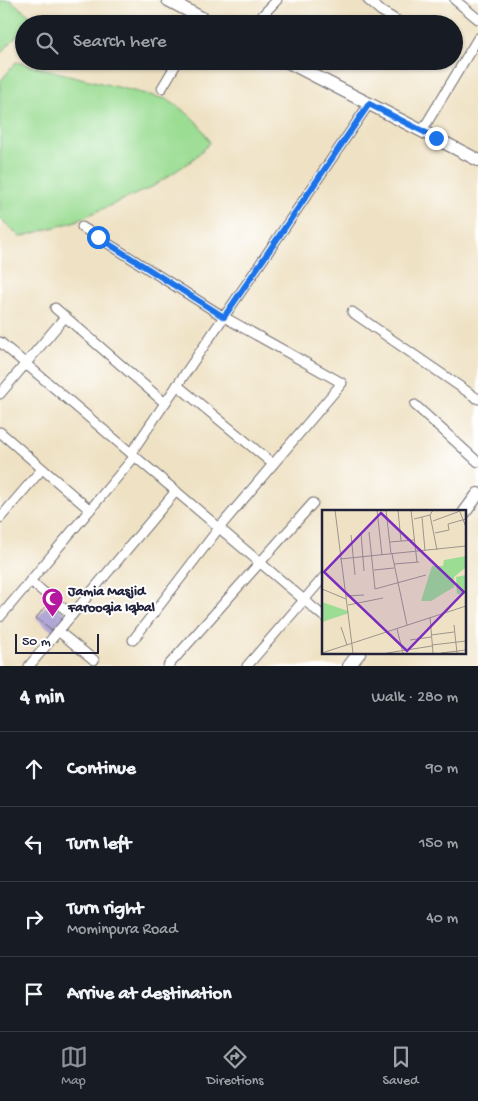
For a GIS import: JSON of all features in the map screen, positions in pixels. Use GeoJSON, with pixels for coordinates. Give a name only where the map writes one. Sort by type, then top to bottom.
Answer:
{"type":"FeatureCollection","features":[{"type":"Feature","properties":{"kind":"main road"},"geometry":{"type":"LineString","coordinates":[[168,0],[194,15]]}},
{"type":"Feature","properties":{"kind":"main road"},"geometry":{"type":"LineString","coordinates":[[303,70],[478,160]]}},
{"type":"Feature","properties":{"kind":"main road"},"geometry":{"type":"LineString","coordinates":[[466,510],[478,494]]}},
{"type":"Feature","properties":{"kind":"main road"},"geometry":{"type":"LineString","coordinates":[[349,666],[358,654]]}},
{"type":"Feature","properties":{"kind":"street"},"geometry":{"type":"LineString","coordinates":[[263,15],[277,0]]}},
{"type":"Feature","properties":{"kind":"street"},"geometry":{"type":"LineString","coordinates":[[368,0],[388,15]]}},
{"type":"Feature","properties":{"kind":"street"},"geometry":{"type":"LineString","coordinates":[[455,0],[478,19]]}},
{"type":"Feature","properties":{"kind":"street"},"geometry":{"type":"LineString","coordinates":[[463,63],[478,38]]}},
{"type":"Feature","properties":{"kind":"street"},"geometry":{"type":"LineString","coordinates":[[162,88],[173,70]]}},
{"type":"Feature","properties":{"kind":"street"},"geometry":{"type":"LineString","coordinates":[[422,131],[459,70]]}},
{"type":"Feature","properties":{"kind":"street"},"geometry":{"type":"LineString","coordinates":[[0,617],[90,510],[133,455],[177,385],[369,104]]}},
{"type":"Feature","properties":{"kind":"street"},"geometry":{"type":"LineString","coordinates":[[82,227],[224,317],[342,383],[219,528],[133,640]]}},
{"type":"Feature","properties":{"kind":"street"},"geometry":{"type":"LineString","coordinates":[[55,308],[165,403]]}},
{"type":"Feature","properties":{"kind":"street"},"geometry":{"type":"LineString","coordinates":[[352,312],[478,399]]}},
{"type":"Feature","properties":{"kind":"street"},"geometry":{"type":"LineString","coordinates":[[0,394],[65,317]]}},
{"type":"Feature","properties":{"kind":"street"},"geometry":{"type":"LineString","coordinates":[[0,342],[322,615]]}},
{"type":"Feature","properties":{"kind":"street"},"geometry":{"type":"LineString","coordinates":[[177,385],[273,464]]}},
{"type":"Feature","properties":{"kind":"street"},"geometry":{"type":"LineString","coordinates":[[415,405],[478,462]]}},
{"type":"Feature","properties":{"kind":"street"},"geometry":{"type":"LineString","coordinates":[[0,432],[90,510]]}},
{"type":"Feature","properties":{"kind":"street"},"geometry":{"type":"LineString","coordinates":[[0,518],[42,469]]}},
{"type":"Feature","properties":{"kind":"street"},"geometry":{"type":"LineString","coordinates":[[29,666],[176,491]]}},
{"type":"Feature","properties":{"kind":"street"},"geometry":{"type":"LineString","coordinates":[[168,666],[313,503]]}},
{"type":"Feature","properties":{"kind":"street"},"geometry":{"type":"LineString","coordinates":[[247,666],[322,579]]}},
{"type":"Feature","properties":{"kind":"street"},"geometry":{"type":"LineString","coordinates":[[30,581],[72,615]]}},
{"type":"Feature","properties":{"kind":"street"},"geometry":{"type":"LineString","coordinates":[[58,631],[94,660]]}},
{"type":"Feature","properties":{"kind":"green space"},"geometry":{"type":"Polygon","coordinates":[[[0,0],[10,0],[29,15],[15,15],[15,38],[0,54],[0,0]]]}},
{"type":"Feature","properties":{"kind":"green space"},"geometry":{"type":"Polygon","coordinates":[[[15,63],[15,70],[48,70],[166,99],[192,117],[210,143],[191,161],[152,187],[73,222],[20,237],[0,218],[0,82],[15,63]]]}},
{"type":"Feature","properties":{"kind":"building","name":"Jamia Masjid Farooqia Iqbal"},"geometry":{"type":"Polygon","coordinates":[[[50,601],[68,615],[53,632],[36,618],[50,601]]]}},
{"type":"Feature","properties":{"kind":"place","name":"Jamia Masjid Farooqia Iqbal"},"geometry":{"type":"Point","coordinates":[52,617]}},
{"type":"Feature","properties":{"kind":"route"},"geometry":{"type":"LineString","coordinates":[[98,237],[224,317],[369,104],[436,138]]}}]}
